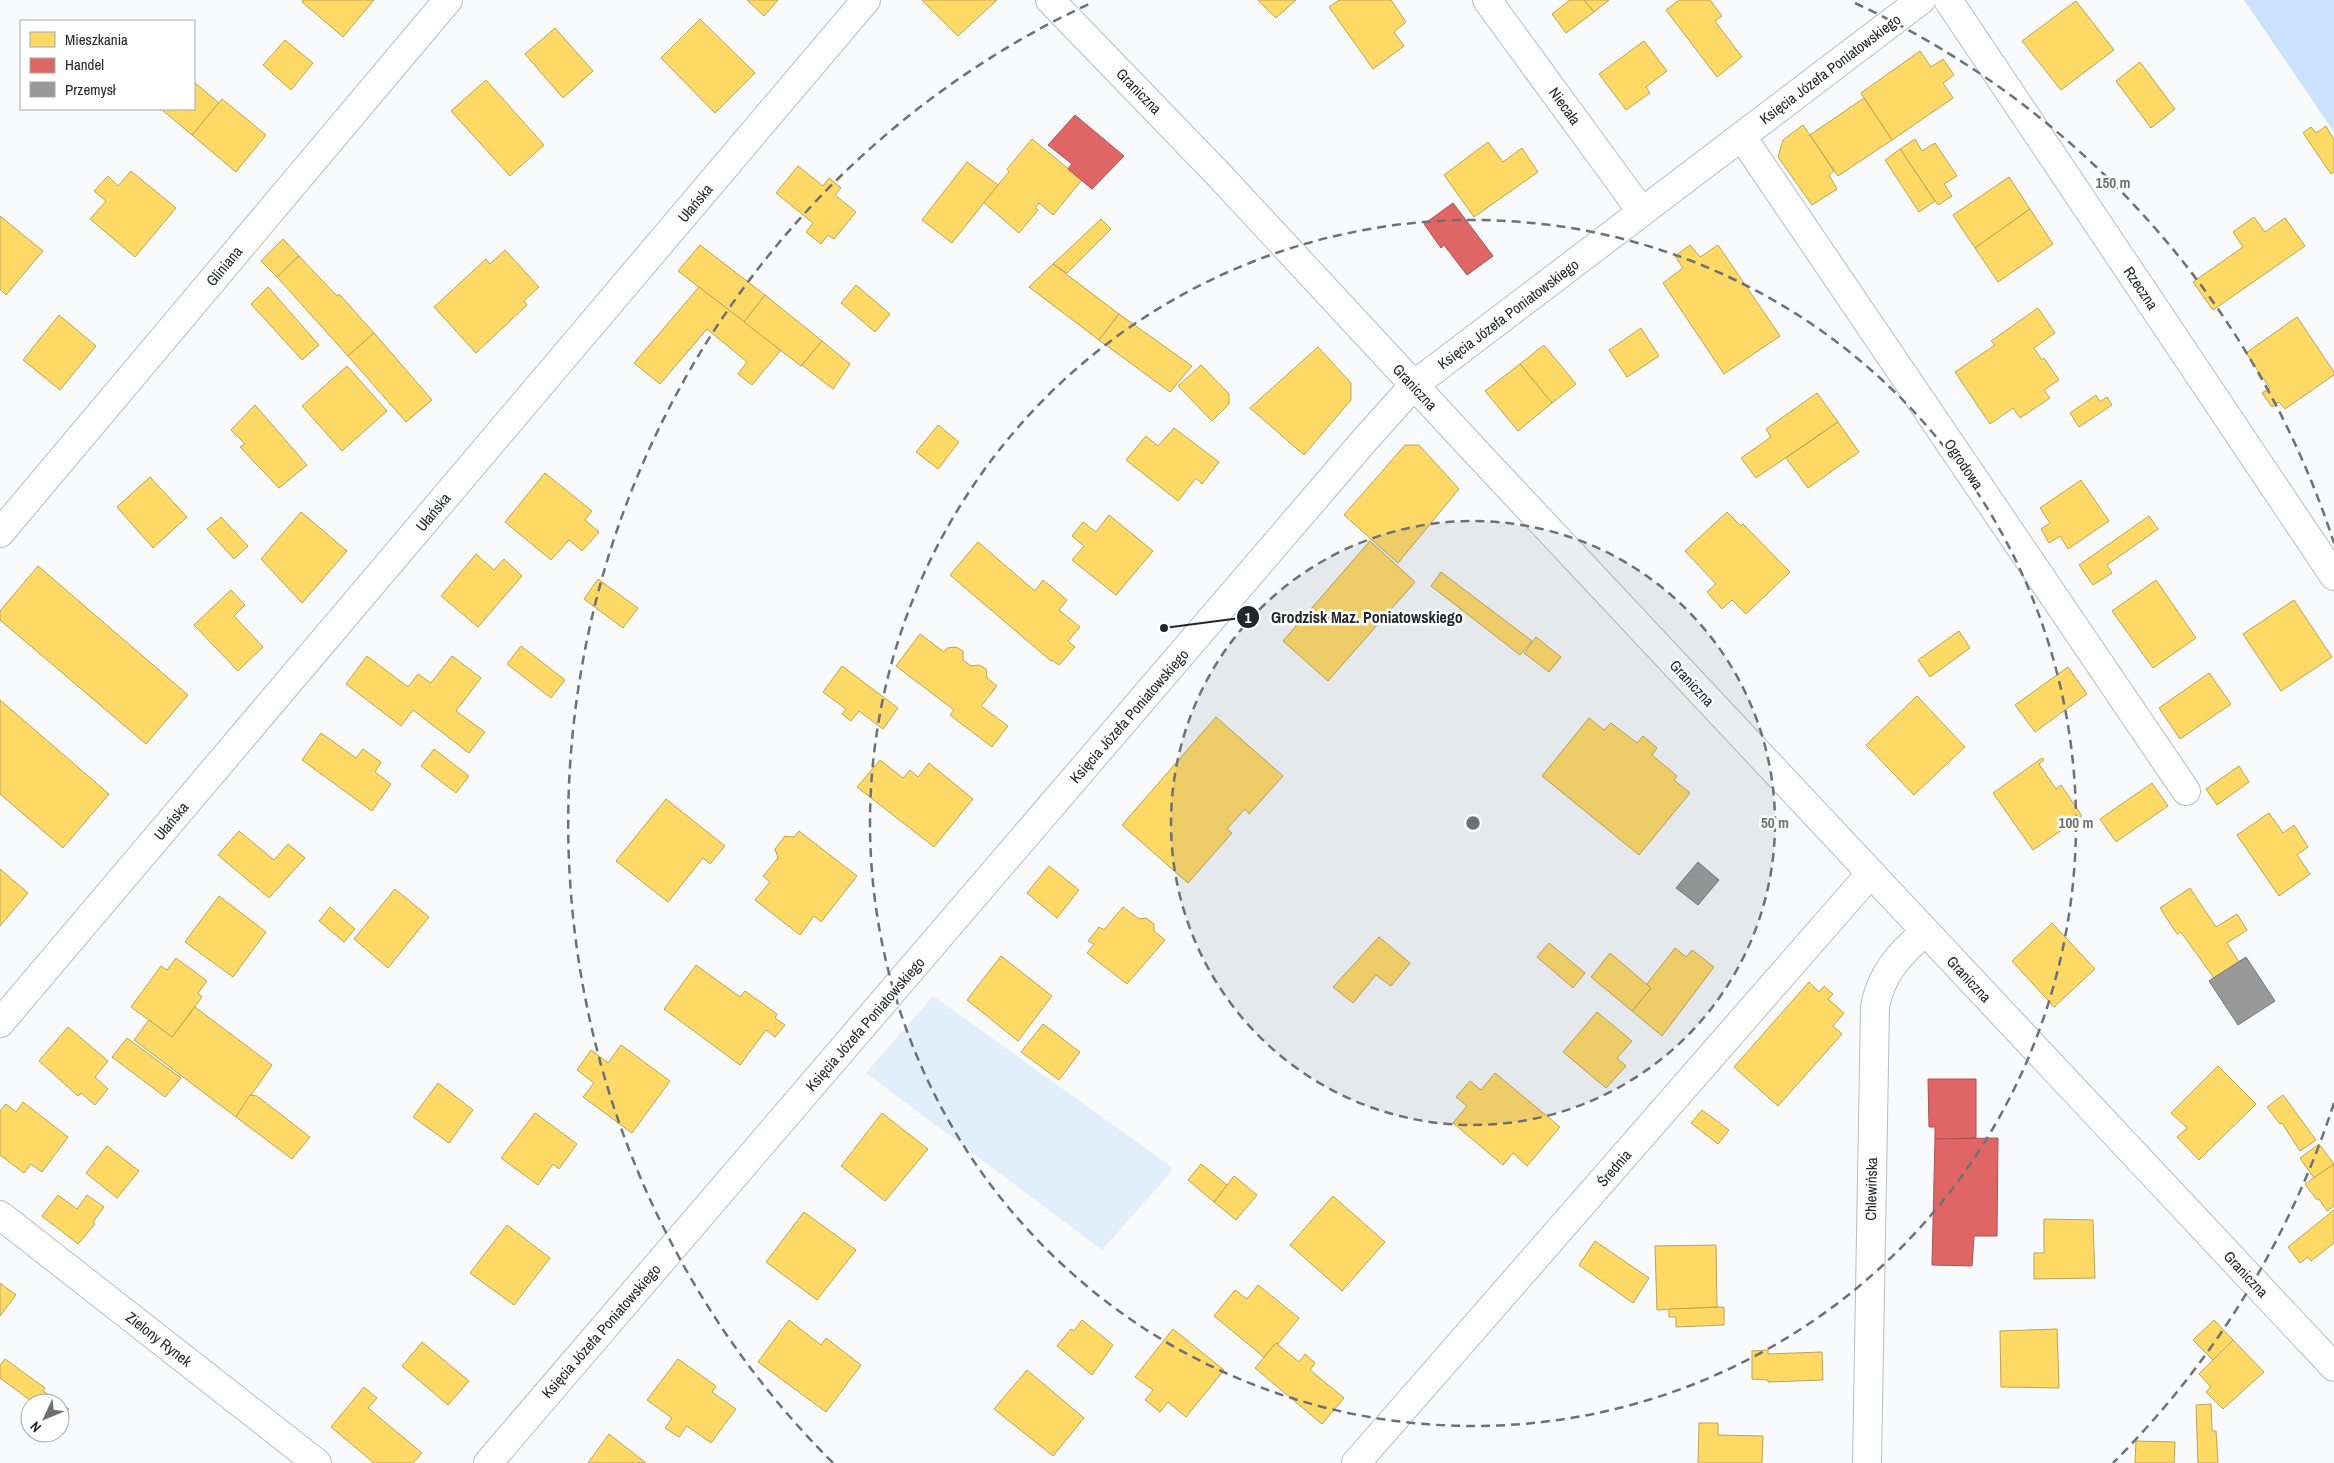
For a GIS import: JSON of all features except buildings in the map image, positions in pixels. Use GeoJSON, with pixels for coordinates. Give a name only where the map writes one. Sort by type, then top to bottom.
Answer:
{"type":"FeatureCollection","features":[{"type":"Feature","properties":{"kind":"street","name":"Gliniana"},"geometry":{"type":"LineString","coordinates":[[0,533],[448,0]]}},
{"type":"Feature","properties":{"kind":"street","name":"Ułańska"},"geometry":{"type":"LineString","coordinates":[[0,1023],[866,0]]}},
{"type":"Feature","properties":{"kind":"street","name":"Graniczna"},"geometry":{"type":"LineString","coordinates":[[1050,0],[1220,176],[1414,386],[2334,1367]]}},
{"type":"Feature","properties":{"kind":"street","name":"Niecała"},"geometry":{"type":"LineString","coordinates":[[1487,0],[1642,212]]}},
{"type":"Feature","properties":{"kind":"street","name":"Księcia Józefa Poniatowskiego"},"geometry":{"type":"LineString","coordinates":[[488,1463],[1358,448],[1414,386],[1920,0]]}},
{"type":"Feature","properties":{"kind":"street","name":"Rzeczna"},"geometry":{"type":"LineString","coordinates":[[1948,0],[2334,576]]}},
{"type":"Feature","properties":{"kind":"street","name":"Ogrodowa"},"geometry":{"type":"LineString","coordinates":[[1742,137],[2186,791]]}},
{"type":"Feature","properties":{"kind":"street","name":"Średnia"},"geometry":{"type":"LineString","coordinates":[[1356,1463],[1871,873]]}},
{"type":"Feature","properties":{"kind":"street","name":"Chlewińska"},"geometry":{"type":"LineString","coordinates":[[1867,1463],[1875,1008],[1884,977],[1891,966],[1901,952],[1925,932]]}},
{"type":"Feature","properties":{"kind":"street","name":"Zielony Rynek"},"geometry":{"type":"LineString","coordinates":[[0,1215],[317,1463]]}},
{"type":"Feature","properties":{"kind":"shaded area"},"geometry":{"type":"Polygon","coordinates":[[[2244,0],[2334,0],[2334,132],[2244,0]]]}},
{"type":"Feature","properties":{"kind":"shaded area"},"geometry":{"type":"Polygon","coordinates":[[[933,996],[1172,1167],[1170,1173],[1102,1250],[866,1073],[933,996]]]}},
{"type":"Feature","properties":{"kind":"place","name":"Grodzisk Maz. Poniatowskiego"},"geometry":{"type":"Point","coordinates":[1164,628]}}]}
